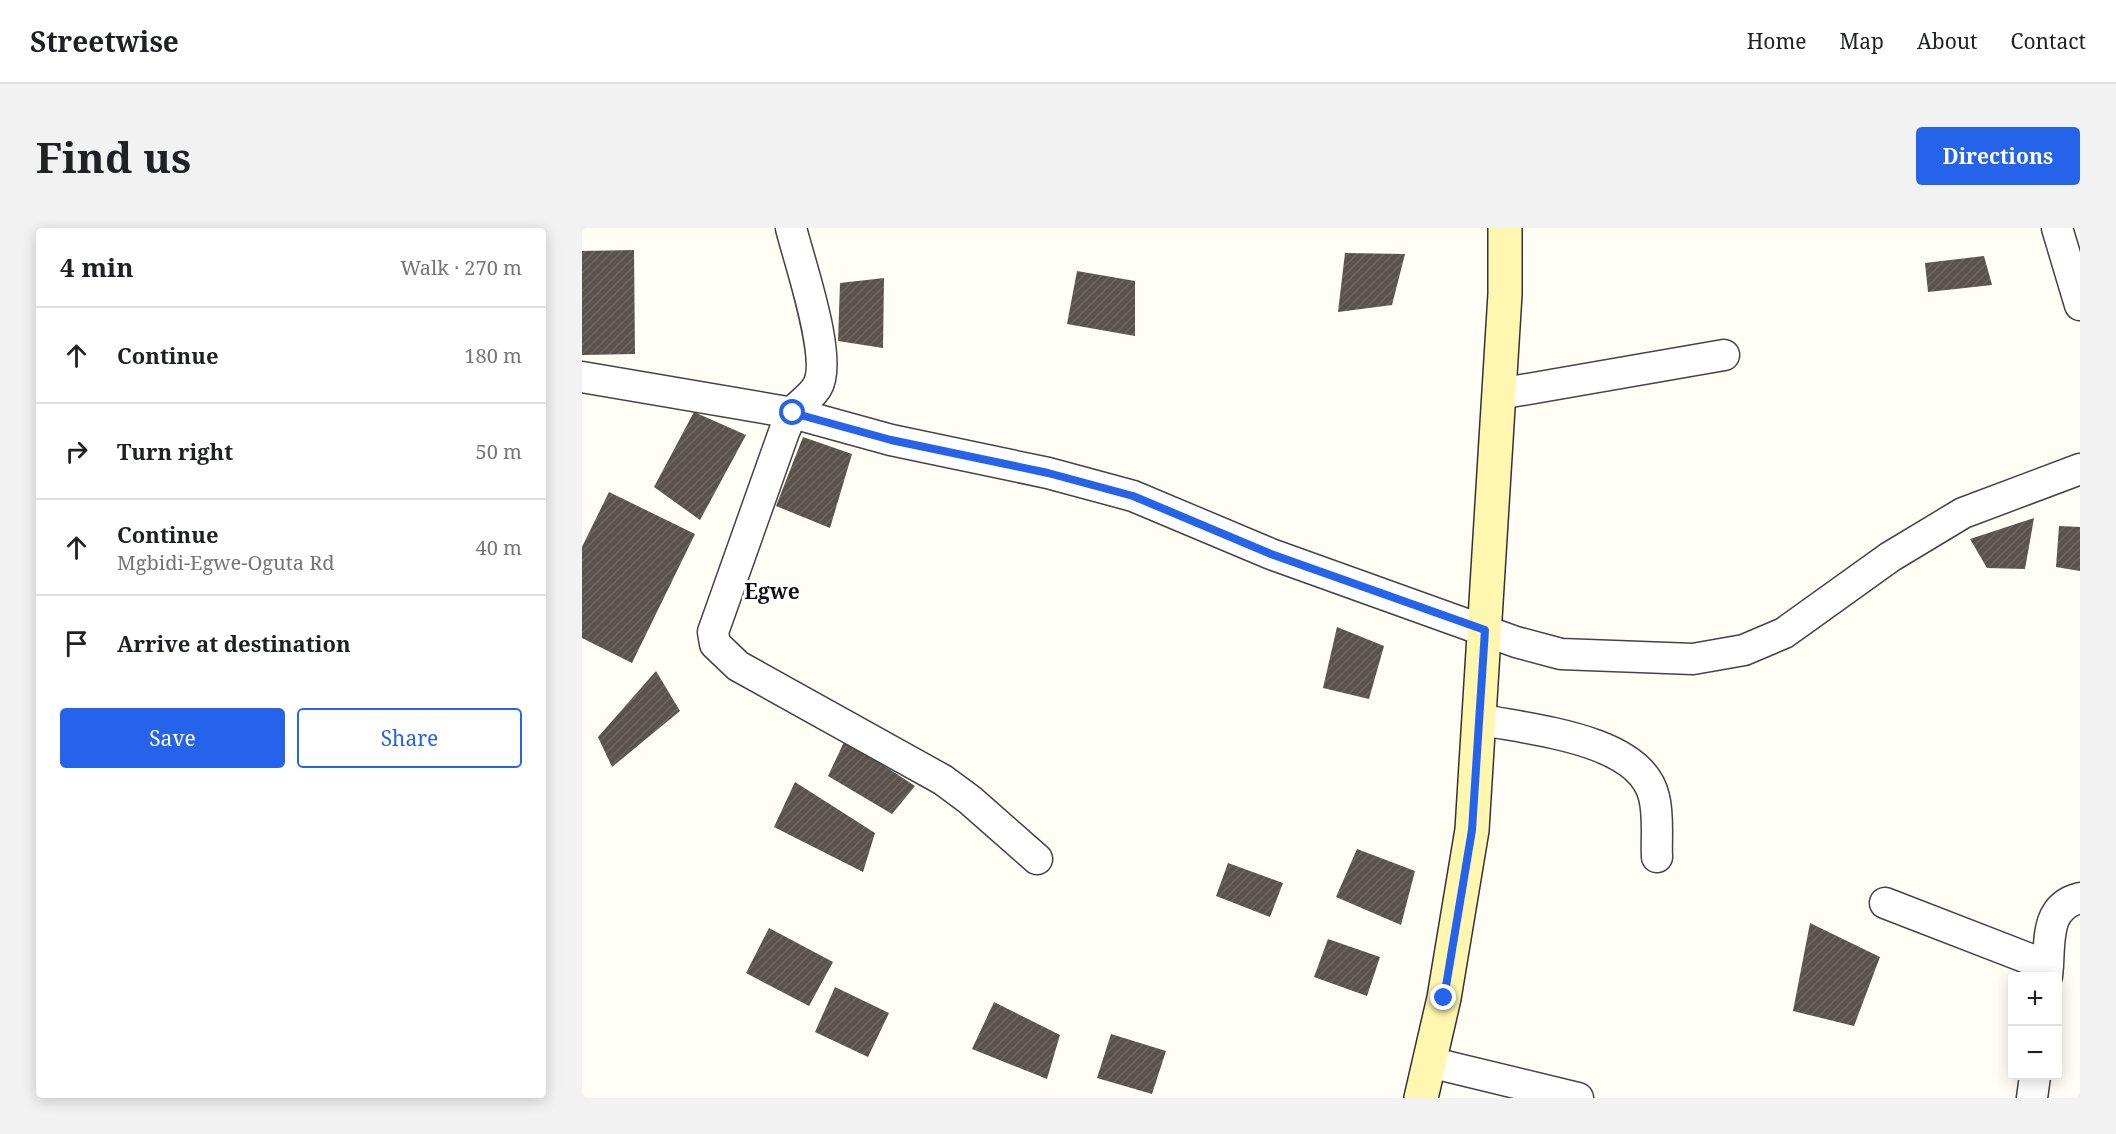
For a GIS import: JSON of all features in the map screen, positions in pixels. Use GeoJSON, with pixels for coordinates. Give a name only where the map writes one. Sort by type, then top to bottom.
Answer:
{"type":"FeatureCollection","features":[{"type":"Feature","properties":{"kind":"street"},"geometry":{"type":"LineString","coordinates":[[791,228],[817,327],[822,358],[817,387],[793,413],[784,432],[717,617],[713,632],[715,644],[738,666],[943,780],[970,800],[1037,860]]}},
{"type":"Feature","properties":{"kind":"street"},"geometry":{"type":"LineString","coordinates":[[1421,1098],[1444,998],[1472,830],[1499,394],[1506,228]]}},
{"type":"Feature","properties":{"kind":"street"},"geometry":{"type":"LineString","coordinates":[[2057,228],[2074,265],[2080,304]]}},
{"type":"Feature","properties":{"kind":"street"},"geometry":{"type":"LineString","coordinates":[[1499,394],[1724,355]]}},
{"type":"Feature","properties":{"kind":"street"},"geometry":{"type":"LineString","coordinates":[[582,377],[793,413],[891,440],[1048,473],[1133,496],[1271,554],[1516,642],[1561,654],[1693,659],[1744,650],[1784,633],[1890,557],[1963,513],[2080,469]]}},
{"type":"Feature","properties":{"kind":"street"},"geometry":{"type":"LineString","coordinates":[[1479,719],[1579,740],[1617,753],[1641,770],[1654,797],[1657,857]]}},
{"type":"Feature","properties":{"kind":"street"},"geometry":{"type":"LineString","coordinates":[[1885,903],[2048,971],[2054,913],[2066,901],[2080,898]]}},
{"type":"Feature","properties":{"kind":"street"},"geometry":{"type":"LineString","coordinates":[[1429,1062],[1578,1098]]}},
{"type":"Feature","properties":{"kind":"street"},"geometry":{"type":"LineString","coordinates":[[2032,1098],[2034,1080]]}},
{"type":"Feature","properties":{"kind":"building"},"geometry":{"type":"Polygon","coordinates":[[[634,250],[635,354],[582,355],[582,251],[634,250]]]}},
{"type":"Feature","properties":{"kind":"building"},"geometry":{"type":"Polygon","coordinates":[[[1345,253],[1405,254],[1392,305],[1338,312],[1345,253]]]}},
{"type":"Feature","properties":{"kind":"building"},"geometry":{"type":"Polygon","coordinates":[[[1984,256],[1992,285],[1928,292],[1925,263],[1984,256]]]}},
{"type":"Feature","properties":{"kind":"building"},"geometry":{"type":"Polygon","coordinates":[[[1077,271],[1135,281],[1135,336],[1067,324],[1077,271]]]}},
{"type":"Feature","properties":{"kind":"building"},"geometry":{"type":"Polygon","coordinates":[[[884,278],[883,348],[838,341],[840,283],[884,278]]]}},
{"type":"Feature","properties":{"kind":"building"},"geometry":{"type":"Polygon","coordinates":[[[694,412],[746,435],[700,520],[654,487],[694,412]]]}},
{"type":"Feature","properties":{"kind":"building"},"geometry":{"type":"Polygon","coordinates":[[[803,437],[852,454],[830,528],[776,506],[803,437]]]}},
{"type":"Feature","properties":{"kind":"building"},"geometry":{"type":"Polygon","coordinates":[[[609,492],[695,534],[632,663],[582,638],[582,547],[609,492]]]}},
{"type":"Feature","properties":{"kind":"building"},"geometry":{"type":"Polygon","coordinates":[[[2034,518],[2025,569],[1987,568],[1970,539],[2034,518]]]}},
{"type":"Feature","properties":{"kind":"building"},"geometry":{"type":"Polygon","coordinates":[[[2059,526],[2080,527],[2080,571],[2056,567],[2059,526]]]}},
{"type":"Feature","properties":{"kind":"building"},"geometry":{"type":"Polygon","coordinates":[[[1337,627],[1384,646],[1369,699],[1323,688],[1337,627]]]}},
{"type":"Feature","properties":{"kind":"building"},"geometry":{"type":"Polygon","coordinates":[[[656,671],[680,711],[612,767],[598,737],[656,671]]]}},
{"type":"Feature","properties":{"kind":"building"},"geometry":{"type":"Polygon","coordinates":[[[845,740],[915,786],[892,814],[828,776],[845,740]]]}},
{"type":"Feature","properties":{"kind":"building"},"geometry":{"type":"Polygon","coordinates":[[[795,782],[875,833],[863,872],[774,827],[795,782]]]}},
{"type":"Feature","properties":{"kind":"building"},"geometry":{"type":"Polygon","coordinates":[[[1357,849],[1415,871],[1401,925],[1336,897],[1357,849]]]}},
{"type":"Feature","properties":{"kind":"building"},"geometry":{"type":"Polygon","coordinates":[[[1228,863],[1283,883],[1270,917],[1216,896],[1228,863]]]}},
{"type":"Feature","properties":{"kind":"building"},"geometry":{"type":"Polygon","coordinates":[[[1810,923],[1880,957],[1854,1026],[1793,1011],[1810,923]]]}},
{"type":"Feature","properties":{"kind":"building"},"geometry":{"type":"Polygon","coordinates":[[[769,928],[833,962],[809,1006],[746,973],[769,928]]]}},
{"type":"Feature","properties":{"kind":"building"},"geometry":{"type":"Polygon","coordinates":[[[1328,939],[1380,957],[1367,996],[1314,977],[1328,939]]]}},
{"type":"Feature","properties":{"kind":"building"},"geometry":{"type":"Polygon","coordinates":[[[835,987],[889,1013],[868,1057],[815,1032],[835,987]]]}},
{"type":"Feature","properties":{"kind":"building"},"geometry":{"type":"Polygon","coordinates":[[[994,1002],[1060,1035],[1047,1079],[972,1049],[994,1002]]]}},
{"type":"Feature","properties":{"kind":"building"},"geometry":{"type":"Polygon","coordinates":[[[1111,1034],[1166,1051],[1152,1094],[1097,1078],[1111,1034]]]}},
{"type":"Feature","properties":{"kind":"district","name":"Egwe"},"geometry":{"type":"Point","coordinates":[772,592]}},
{"type":"Feature","properties":{"kind":"route"},"geometry":{"type":"LineString","coordinates":[[793,413],[964,458],[1048,473],[1133,496],[1271,554],[1485,630],[1472,830],[1444,998]]}}]}
